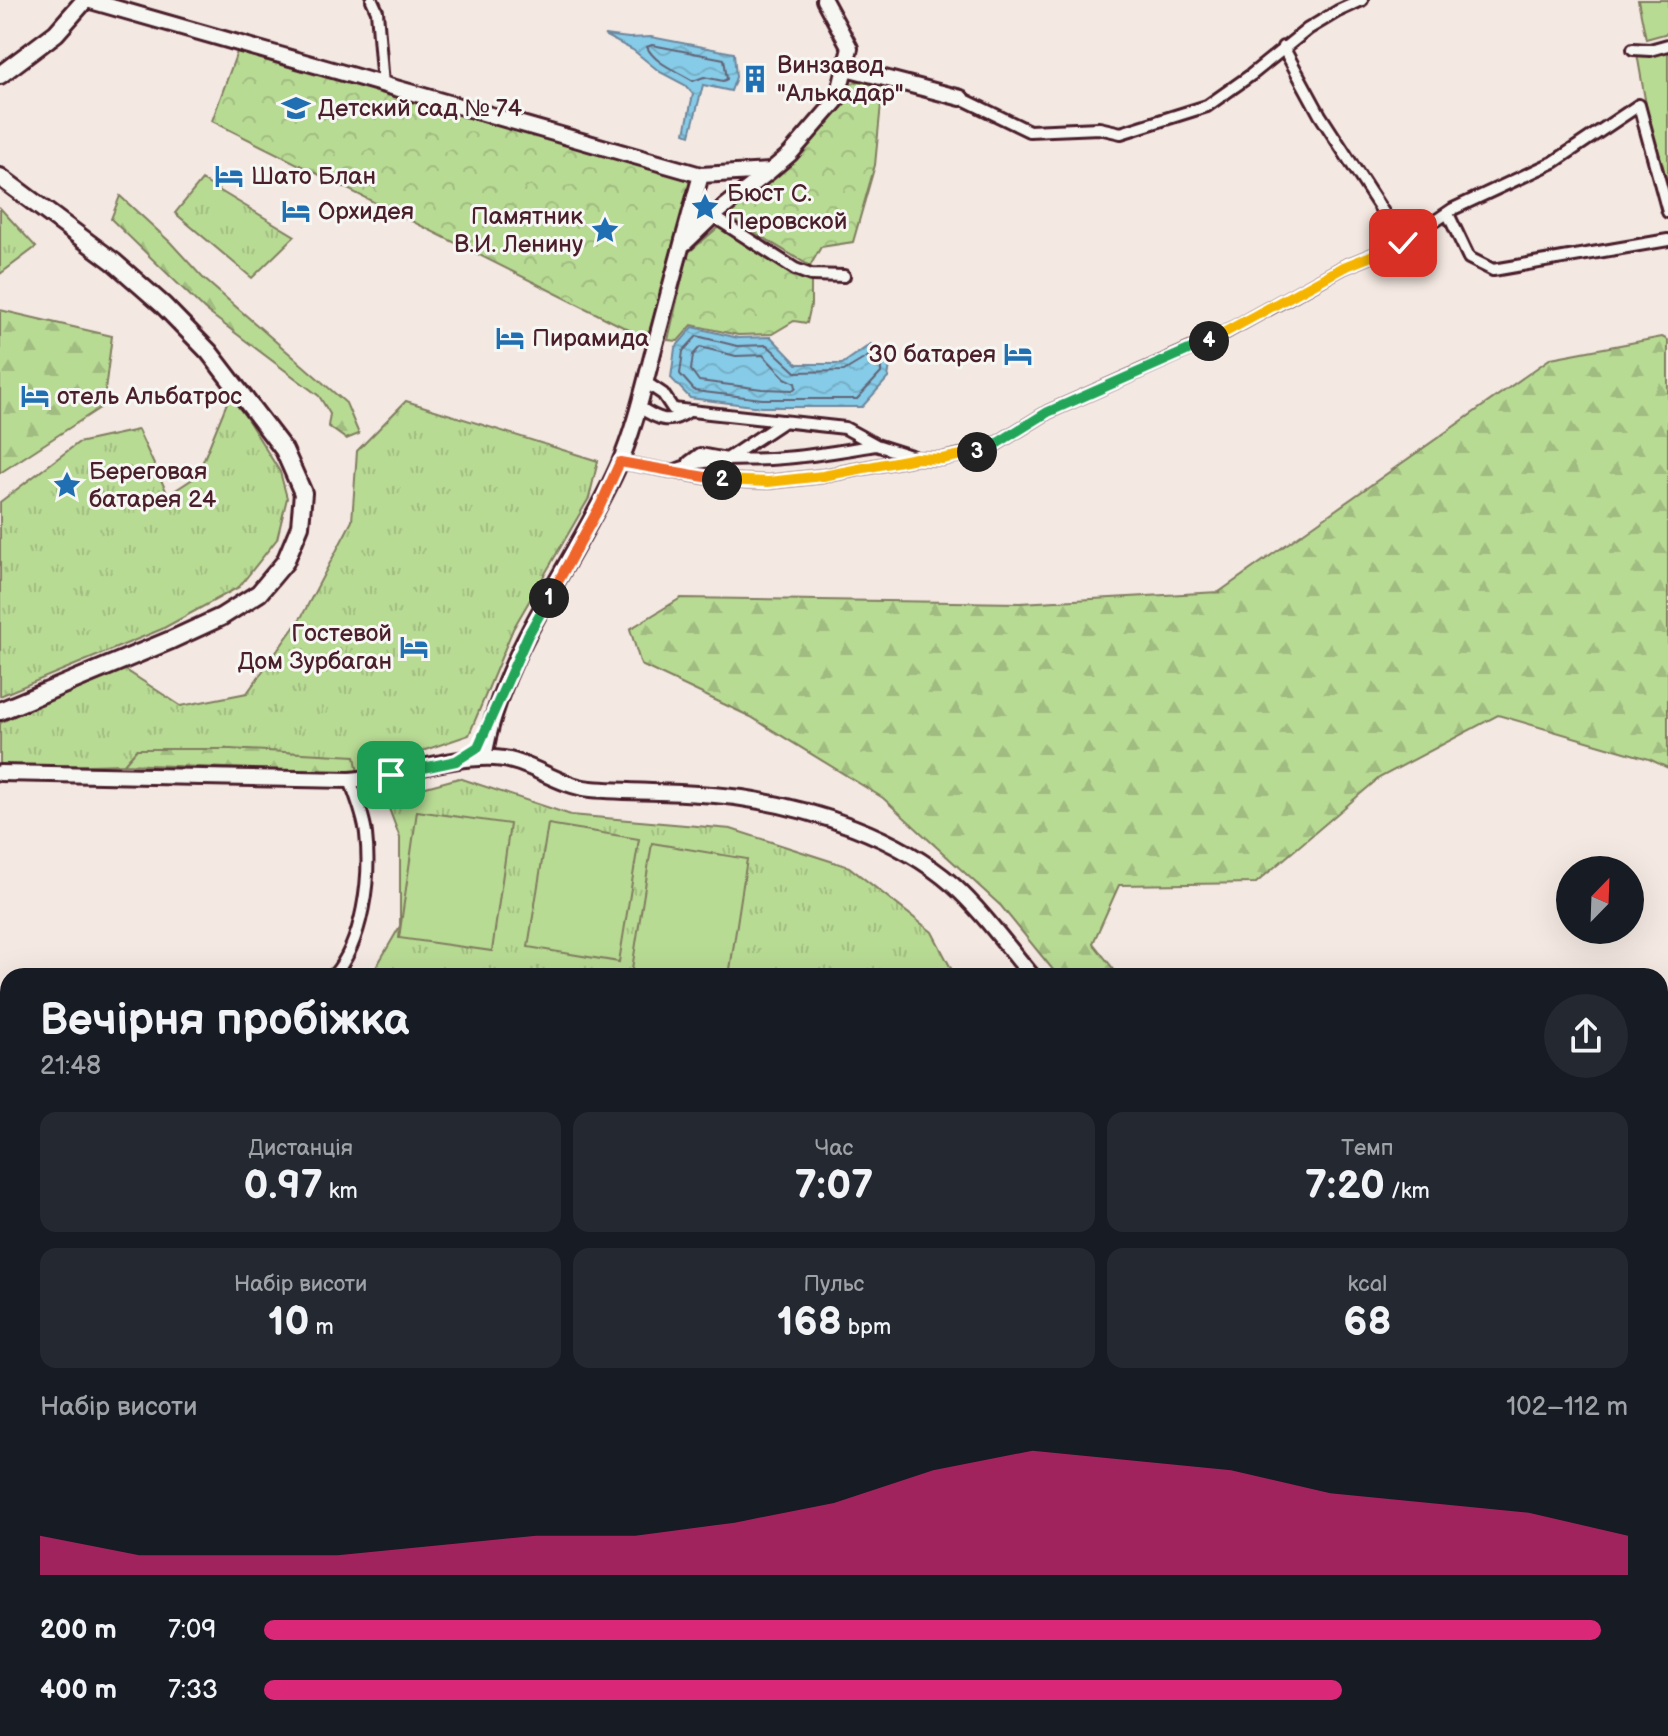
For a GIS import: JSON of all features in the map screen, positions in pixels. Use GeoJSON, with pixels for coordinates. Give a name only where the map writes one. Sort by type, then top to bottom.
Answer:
{"type":"FeatureCollection","features":[{"type":"Feature","properties":{"kind":"main road"},"geometry":{"type":"LineString","coordinates":[[0,75],[56,33],[86,0]]}},
{"type":"Feature","properties":{"kind":"main road"},"geometry":{"type":"LineString","coordinates":[[0,177],[114,262],[163,305],[209,352],[284,450],[303,493],[300,526],[285,562],[259,593],[221,617],[171,640],[0,711]]}},
{"type":"Feature","properties":{"kind":"street"},"geometry":{"type":"LineString","coordinates":[[86,0],[701,175],[770,171]]}},
{"type":"Feature","properties":{"kind":"street"},"geometry":{"type":"LineString","coordinates":[[372,0],[377,11],[383,85]]}},
{"type":"Feature","properties":{"kind":"street"},"geometry":{"type":"LineString","coordinates":[[679,252],[713,216],[800,144],[837,100],[850,48],[824,0]]}},
{"type":"Feature","properties":{"kind":"street"},"geometry":{"type":"LineString","coordinates":[[846,68],[961,98],[1029,131],[1099,128],[1121,133],[1207,106],[1251,75],[1283,47],[1338,11],[1362,0]]}},
{"type":"Feature","properties":{"kind":"street"},"geometry":{"type":"LineString","coordinates":[[1633,49],[1650,50],[1668,45]]}},
{"type":"Feature","properties":{"kind":"street"},"geometry":{"type":"LineString","coordinates":[[1283,47],[1320,115],[1403,243]]}},
{"type":"Feature","properties":{"kind":"street"},"geometry":{"type":"LineString","coordinates":[[620,462],[720,480],[768,482],[823,476],[916,458],[942,459],[988,449],[1048,412],[1217,337],[1344,267],[1403,243],[1453,209],[1554,162],[1639,105],[1668,212]]}},
{"type":"Feature","properties":{"kind":"street"},"geometry":{"type":"LineString","coordinates":[[456,761],[478,747],[528,635],[600,506],[620,462],[639,407],[701,175]]}},
{"type":"Feature","properties":{"kind":"street"},"geometry":{"type":"LineString","coordinates":[[713,216],[795,269],[811,275],[844,276]]}},
{"type":"Feature","properties":{"kind":"street"},"geometry":{"type":"LineString","coordinates":[[1449,216],[1469,258],[1493,270],[1668,240]]}},
{"type":"Feature","properties":{"kind":"street"},"geometry":{"type":"LineString","coordinates":[[645,382],[663,394],[673,409],[845,428],[876,445],[916,458]]}},
{"type":"Feature","properties":{"kind":"street"},"geometry":{"type":"LineString","coordinates":[[639,407],[657,419],[678,419],[689,411]]}},
{"type":"Feature","properties":{"kind":"street"},"geometry":{"type":"LineString","coordinates":[[727,459],[784,421]]}},
{"type":"Feature","properties":{"kind":"street"},"geometry":{"type":"LineString","coordinates":[[672,471],[700,454],[727,459],[782,459],[876,445]]}},
{"type":"Feature","properties":{"kind":"street"},"geometry":{"type":"LineString","coordinates":[[484,758],[489,726]]}},
{"type":"Feature","properties":{"kind":"street"},"geometry":{"type":"LineString","coordinates":[[489,726],[494,747],[530,768]]}},
{"type":"Feature","properties":{"kind":"street"},"geometry":{"type":"LineString","coordinates":[[0,773],[350,780],[456,761],[496,758],[578,787],[743,798],[809,814],[866,834],[910,856],[952,884],[1025,968]]}},
{"type":"Feature","properties":{"kind":"street"},"geometry":{"type":"LineString","coordinates":[[340,968],[359,928],[365,879],[366,831],[350,780]]}},
{"type":"Feature","properties":{"kind":"green space"},"geometry":{"type":"Polygon","coordinates":[[[1638,0],[1668,0],[1668,33],[1646,39],[1638,0]]]}},
{"type":"Feature","properties":{"kind":"green space"},"geometry":{"type":"Polygon","coordinates":[[[1668,42],[1668,212],[1662,196],[1636,48],[1668,42]]]}},
{"type":"Feature","properties":{"kind":"green space"},"geometry":{"type":"Polygon","coordinates":[[[237,52],[683,175],[692,186],[647,339],[212,121],[237,52]]]}},
{"type":"Feature","properties":{"kind":"green space"},"geometry":{"type":"Polygon","coordinates":[[[869,79],[886,83],[875,165],[853,242],[821,247],[810,266],[732,219],[732,210],[814,138],[828,122],[847,84],[869,79]]]}},
{"type":"Feature","properties":{"kind":"green space"},"geometry":{"type":"Polygon","coordinates":[[[202,180],[295,236],[252,278],[175,213],[202,180]]]}},
{"type":"Feature","properties":{"kind":"green space"},"geometry":{"type":"Polygon","coordinates":[[[120,196],[170,242],[202,277],[346,403],[359,434],[346,439],[328,426],[330,414],[319,396],[205,310],[111,219],[120,196]]]}},
{"type":"Feature","properties":{"kind":"green space"},"geometry":{"type":"Polygon","coordinates":[[[0,208],[36,247],[0,274],[0,208]]]}},
{"type":"Feature","properties":{"kind":"green space"},"geometry":{"type":"Polygon","coordinates":[[[722,224],[811,281],[807,323],[794,321],[772,334],[738,335],[692,325],[678,341],[668,340],[688,253],[722,224]]]}},
{"type":"Feature","properties":{"kind":"green space"},"geometry":{"type":"Polygon","coordinates":[[[0,310],[112,336],[103,406],[0,473],[0,310]]]}},
{"type":"Feature","properties":{"kind":"green space"},"geometry":{"type":"Polygon","coordinates":[[[1662,337],[1668,340],[1668,768],[1649,759],[1498,715],[1379,778],[1256,883],[1119,885],[1093,943],[1113,968],[1051,968],[1001,906],[883,798],[751,717],[641,665],[630,629],[681,598],[1020,603],[1219,592],[1551,358],[1662,337]]]}},
{"type":"Feature","properties":{"kind":"green space"},"geometry":{"type":"Polygon","coordinates":[[[231,393],[280,472],[287,498],[277,539],[239,587],[162,629],[0,696],[0,502],[78,443],[138,430],[168,495],[197,476],[231,393]]]}},
{"type":"Feature","properties":{"kind":"green space"},"geometry":{"type":"Polygon","coordinates":[[[406,401],[598,461],[589,498],[513,629],[469,735],[358,773],[137,749],[124,764],[20,767],[0,764],[0,723],[43,700],[121,667],[181,706],[247,693],[302,616],[352,521],[357,451],[406,401]]]}},
{"type":"Feature","properties":{"kind":"green space"},"geometry":{"type":"Polygon","coordinates":[[[137,749],[230,749],[355,756],[358,773],[124,764],[137,749]]]}},
{"type":"Feature","properties":{"kind":"green space"},"geometry":{"type":"Polygon","coordinates":[[[459,778],[571,815],[731,829],[849,867],[932,932],[951,968],[376,968],[400,926],[400,838],[385,798],[459,778]]]}},
{"type":"Feature","properties":{"kind":"green space"},"geometry":{"type":"Polygon","coordinates":[[[417,811],[510,824],[492,951],[399,938],[417,811]]]}},
{"type":"Feature","properties":{"kind":"green space"},"geometry":{"type":"Polygon","coordinates":[[[548,824],[639,839],[619,962],[528,947],[548,824]]]}},
{"type":"Feature","properties":{"kind":"green space"},"geometry":{"type":"Polygon","coordinates":[[[652,843],[747,859],[730,968],[632,968],[652,843]]]}},
{"type":"Feature","properties":{"kind":"water"},"geometry":{"type":"Polygon","coordinates":[[[604,35],[651,37],[734,53],[736,77],[731,91],[703,85],[690,135],[685,133],[693,94],[685,85],[660,72],[633,50],[604,35]]]}},
{"type":"Feature","properties":{"kind":"water"},"geometry":{"type":"Polygon","coordinates":[[[693,327],[738,338],[771,337],[797,364],[842,364],[871,344],[891,357],[888,378],[862,407],[761,407],[690,398],[671,378],[675,348],[693,327]]]}},
{"type":"Feature","properties":{"kind":"place","name":"Винзавод \"Алькадар\""},"geometry":{"type":"Point","coordinates":[755,79]}},
{"type":"Feature","properties":{"kind":"place","name":"Детский сад № 74"},"geometry":{"type":"Point","coordinates":[296,108]}},
{"type":"Feature","properties":{"kind":"place","name":"Шато Блан"},"geometry":{"type":"Point","coordinates":[229,176]}},
{"type":"Feature","properties":{"kind":"place","name":"Бюст С. Перовской"},"geometry":{"type":"Point","coordinates":[705,207]}},
{"type":"Feature","properties":{"kind":"place","name":"Орхидея"},"geometry":{"type":"Point","coordinates":[296,211]}},
{"type":"Feature","properties":{"kind":"place","name":"Памятник В.И. Ленину"},"geometry":{"type":"Point","coordinates":[605,230]}},
{"type":"Feature","properties":{"kind":"place","name":"Пирамида"},"geometry":{"type":"Point","coordinates":[510,338]}},
{"type":"Feature","properties":{"kind":"place","name":"30 батарея"},"geometry":{"type":"Point","coordinates":[1018,354]}},
{"type":"Feature","properties":{"kind":"place","name":"отель Альбатрос"},"geometry":{"type":"Point","coordinates":[35,396]}},
{"type":"Feature","properties":{"kind":"place","name":"Береговая батарея 24"},"geometry":{"type":"Point","coordinates":[67,485]}},
{"type":"Feature","properties":{"kind":"place","name":"Гостевой Дом Зурбаган"},"geometry":{"type":"Point","coordinates":[414,647]}},
{"type":"Feature","properties":{"kind":"route"},"geometry":{"type":"LineString","coordinates":[[391,775],[464,758],[484,739],[528,635],[600,506],[620,462],[720,480],[768,482],[823,476],[916,458],[942,459],[975,453],[988,449],[1048,412],[1217,337],[1344,267],[1403,243]]}}]}
